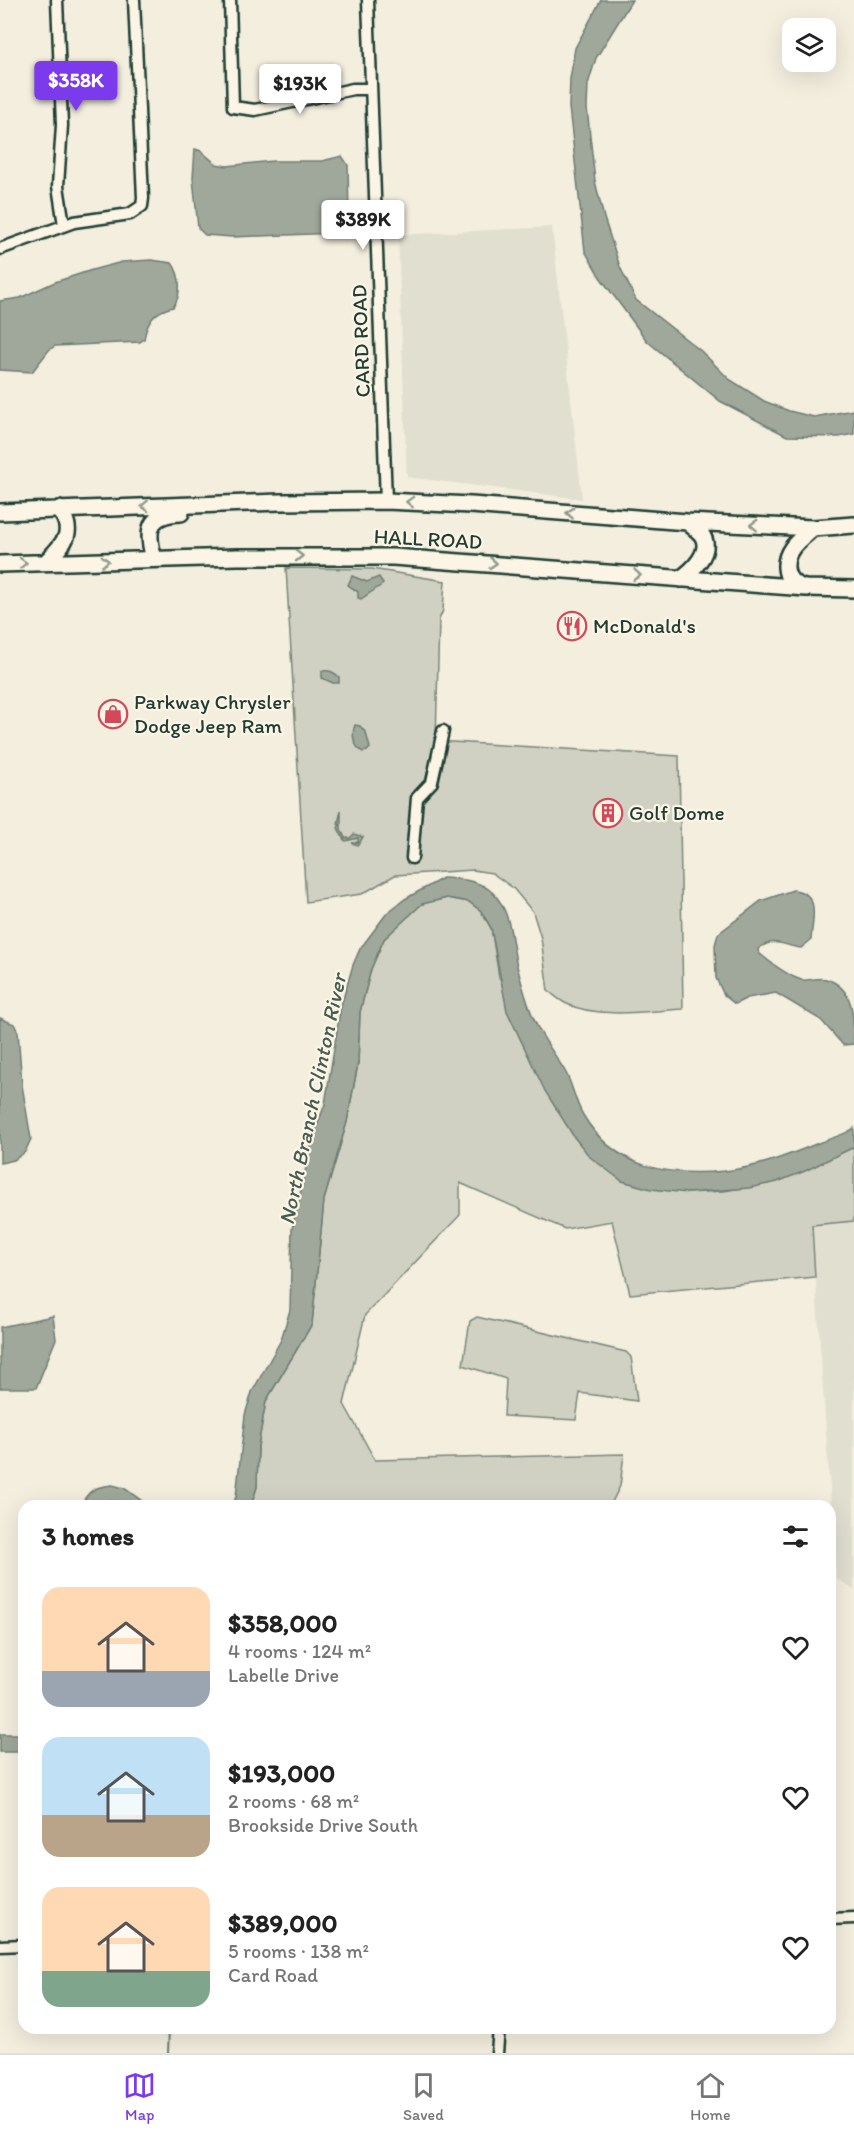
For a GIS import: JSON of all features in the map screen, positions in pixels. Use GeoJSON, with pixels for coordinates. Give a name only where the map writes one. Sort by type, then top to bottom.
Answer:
{"type":"FeatureCollection","features":[{"type":"Feature","properties":{"kind":"highway","name":"HALL ROAD"},"geometry":{"type":"LineString","coordinates":[[0,512],[386,501],[471,505],[687,522],[813,528],[854,525]]}},
{"type":"Feature","properties":{"kind":"highway"},"geometry":{"type":"LineString","coordinates":[[154,559],[150,546],[150,533],[153,523],[158,518],[172,513],[247,511],[266,503]]}},
{"type":"Feature","properties":{"kind":"highway"},"geometry":{"type":"LineString","coordinates":[[46,562],[65,542],[68,531],[68,523],[59,509]]}},
{"type":"Feature","properties":{"kind":"highway"},"geometry":{"type":"LineString","coordinates":[[680,579],[696,567],[704,549],[701,534],[687,522]]}},
{"type":"Feature","properties":{"kind":"highway"},"geometry":{"type":"LineString","coordinates":[[806,588],[791,582],[787,576],[786,566],[792,547],[813,528]]}},
{"type":"Feature","properties":{"kind":"highway","name":"HALL ROAD"},"geometry":{"type":"LineString","coordinates":[[0,564],[268,556],[393,557],[806,588],[854,589]]}},
{"type":"Feature","properties":{"kind":"street"},"geometry":{"type":"LineString","coordinates":[[57,0],[62,125],[58,186],[63,225]]}},
{"type":"Feature","properties":{"kind":"street"},"geometry":{"type":"LineString","coordinates":[[0,249],[63,225],[130,214],[142,206],[135,0]]}},
{"type":"Feature","properties":{"kind":"street"},"geometry":{"type":"LineString","coordinates":[[230,0],[233,107],[255,110],[353,89],[372,89]]}},
{"type":"Feature","properties":{"kind":"street","name":"CARD ROAD"},"geometry":{"type":"LineString","coordinates":[[368,0],[386,501]]}},
{"type":"Feature","properties":{"kind":"street"},"geometry":{"type":"LineString","coordinates":[[412,858],[417,798],[432,782],[443,731]]}},
{"type":"Feature","properties":{"kind":"street"},"geometry":{"type":"LineString","coordinates":[[836,1919],[854,1918]]}},
{"type":"Feature","properties":{"kind":"street"},"geometry":{"type":"LineString","coordinates":[[0,1946],[18,1945]]}},
{"type":"Feature","properties":{"kind":"street"},"geometry":{"type":"LineString","coordinates":[[497,2053],[499,2034]]}},
{"type":"Feature","properties":{"kind":"shaded area"},"geometry":{"type":"Polygon","coordinates":[[[601,0],[632,0],[596,58],[588,84],[587,108],[595,181],[604,218],[620,267],[636,300],[701,351],[729,379],[764,401],[789,411],[814,417],[854,410],[854,434],[839,437],[787,436],[720,401],[647,341],[600,277],[585,251],[569,107],[570,79],[575,48],[601,0]]]}},
{"type":"Feature","properties":{"kind":"shaded area"},"geometry":{"type":"Polygon","coordinates":[[[195,149],[201,151],[216,164],[227,166],[273,161],[322,161],[342,156],[348,165],[349,221],[343,231],[337,233],[232,237],[205,235],[198,228],[193,178],[195,149]]]}},
{"type":"Feature","properties":{"kind":"shaded area"},"geometry":{"type":"Polygon","coordinates":[[[552,227],[582,499],[407,477],[398,235],[552,227]]]}},
{"type":"Feature","properties":{"kind":"shaded area"},"geometry":{"type":"Polygon","coordinates":[[[151,260],[172,263],[177,273],[179,291],[173,307],[161,311],[153,318],[147,327],[144,339],[140,342],[55,346],[49,350],[32,372],[0,370],[0,301],[20,298],[55,282],[92,270],[122,262],[151,260]]]}},
{"type":"Feature","properties":{"kind":"shaded area"},"geometry":{"type":"Polygon","coordinates":[[[286,568],[372,569],[445,581],[443,610],[439,620],[436,741],[679,756],[683,1009],[609,1013],[580,1009],[559,1000],[548,991],[541,938],[533,912],[513,888],[492,873],[473,870],[395,875],[362,894],[306,902],[286,568]]]}},
{"type":"Feature","properties":{"kind":"shaded area"},"geometry":{"type":"Polygon","coordinates":[[[352,576],[367,582],[379,577],[383,584],[361,599],[358,598],[358,592],[348,585],[352,576]]]}},
{"type":"Feature","properties":{"kind":"shaded area"},"geometry":{"type":"Polygon","coordinates":[[[322,671],[335,674],[339,677],[339,683],[322,678],[322,671]]]}},
{"type":"Feature","properties":{"kind":"shaded area"},"geometry":{"type":"Polygon","coordinates":[[[355,725],[360,726],[366,733],[370,748],[367,751],[363,752],[355,744],[353,733],[355,725]]]}},
{"type":"Feature","properties":{"kind":"shaded area"},"geometry":{"type":"Polygon","coordinates":[[[341,810],[341,829],[345,838],[350,838],[354,834],[363,837],[358,845],[352,843],[358,842],[358,838],[344,840],[338,828],[341,810]]]}},
{"type":"Feature","properties":{"kind":"shaded area","name":"North Branch Clinton River"},"geometry":{"type":"Polygon","coordinates":[[[443,878],[476,883],[493,893],[507,918],[517,966],[534,1019],[566,1073],[583,1115],[610,1147],[627,1158],[663,1170],[725,1171],[786,1156],[854,1128],[854,1147],[777,1182],[749,1188],[687,1193],[651,1189],[622,1181],[590,1157],[574,1137],[545,1091],[507,1011],[491,928],[481,911],[469,902],[447,898],[422,904],[384,939],[371,969],[360,1012],[358,1063],[347,1122],[324,1200],[312,1324],[266,1401],[258,1446],[257,1487],[253,1500],[235,1500],[245,1415],[252,1392],[281,1340],[290,1310],[292,1229],[313,1137],[325,1104],[341,1006],[360,949],[387,913],[405,899],[443,878]]]}},
{"type":"Feature","properties":{"kind":"shaded area"},"geometry":{"type":"Polygon","coordinates":[[[793,890],[802,892],[812,902],[811,940],[801,948],[769,943],[758,949],[759,953],[798,979],[826,979],[842,989],[853,1013],[854,1044],[843,1045],[821,1020],[776,993],[747,998],[735,1004],[724,995],[716,978],[715,945],[718,934],[761,901],[793,890]]]}},
{"type":"Feature","properties":{"kind":"shaded area"},"geometry":{"type":"Polygon","coordinates":[[[447,898],[469,902],[481,911],[491,928],[499,977],[574,1137],[687,1193],[724,1191],[777,1182],[854,1147],[854,1221],[812,1225],[815,1277],[630,1294],[612,1221],[565,1229],[460,1183],[460,1215],[365,1315],[344,1404],[375,1460],[624,1454],[620,1486],[613,1500],[253,1500],[257,1487],[258,1446],[266,1401],[312,1324],[324,1200],[347,1122],[358,1064],[360,1012],[371,969],[384,939],[422,904],[447,898]]]}},
{"type":"Feature","properties":{"kind":"shaded area"},"geometry":{"type":"Polygon","coordinates":[[[0,1018],[14,1024],[18,1032],[22,1085],[31,1139],[25,1152],[14,1160],[0,1163],[0,1018]]]}},
{"type":"Feature","properties":{"kind":"shaded area"},"geometry":{"type":"Polygon","coordinates":[[[854,1221],[854,1590],[836,1578],[836,1500],[831,1500],[812,1225],[854,1221]]]}},
{"type":"Feature","properties":{"kind":"shaded area"},"geometry":{"type":"Polygon","coordinates":[[[53,1316],[56,1339],[36,1388],[0,1388],[0,1327],[53,1316]]]}},
{"type":"Feature","properties":{"kind":"shaded area"},"geometry":{"type":"Polygon","coordinates":[[[477,1317],[626,1352],[631,1357],[637,1401],[580,1393],[576,1420],[504,1416],[506,1379],[463,1365],[470,1321],[477,1317]]]}},
{"type":"Feature","properties":{"kind":"shaded area"},"geometry":{"type":"Polygon","coordinates":[[[112,1485],[124,1488],[141,1500],[84,1500],[93,1490],[112,1485]]]}},
{"type":"Feature","properties":{"kind":"shaded area"},"geometry":{"type":"Polygon","coordinates":[[[0,1734],[18,1734],[18,1752],[0,1752],[0,1734]]]}},
{"type":"Feature","properties":{"kind":"waterway"},"geometry":{"type":"LineString","coordinates":[[168,2053],[169,2034]]}},
{"type":"Feature","properties":{"kind":"place","name":"McDonald's"},"geometry":{"type":"Point","coordinates":[572,626]}},
{"type":"Feature","properties":{"kind":"place","name":"Parkway Chrysler Dodge Jeep Ram"},"geometry":{"type":"Point","coordinates":[113,714]}},
{"type":"Feature","properties":{"kind":"place","name":"Golf Dome"},"geometry":{"type":"Point","coordinates":[608,813]}}]}
